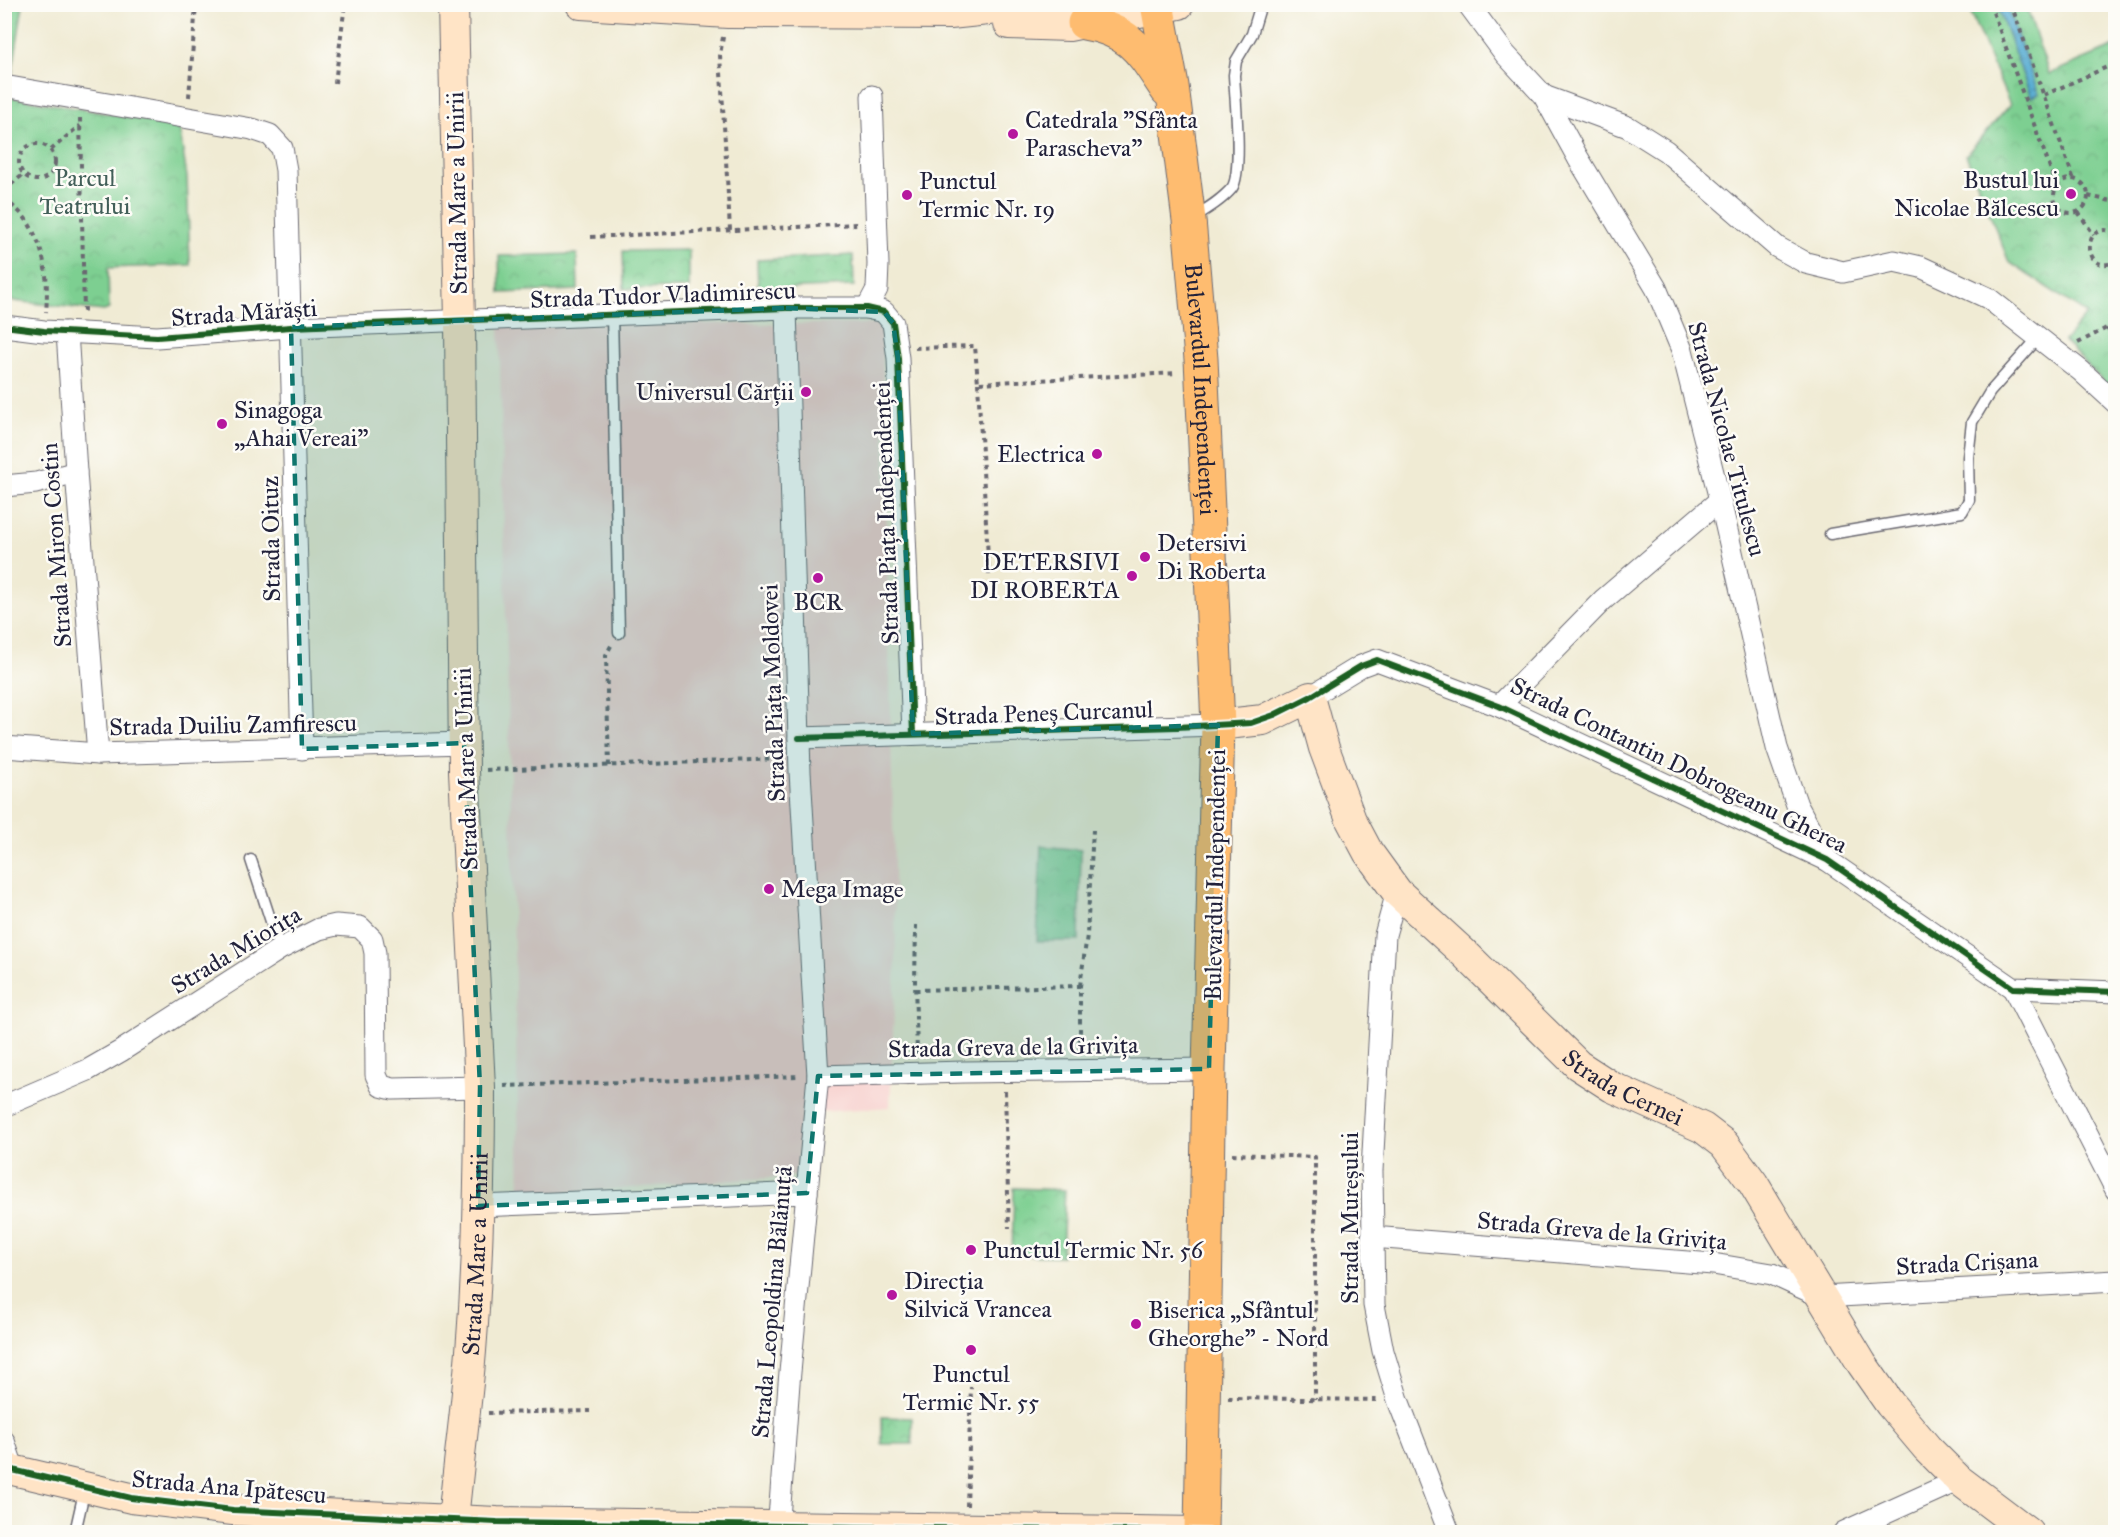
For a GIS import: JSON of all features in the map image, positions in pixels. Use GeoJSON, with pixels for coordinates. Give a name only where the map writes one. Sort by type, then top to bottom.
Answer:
{"type":"FeatureCollection","features":[{"type":"Feature","properties":{"kind":"main road","name":"Bulevardul Independenței"},"geometry":{"type":"LineString","coordinates":[[1165,6],[1173,99],[1189,220],[1201,372],[1218,725],[1201,1532]]}},
{"type":"Feature","properties":{"kind":"main road"},"geometry":{"type":"LineString","coordinates":[[1084,23],[1102,26],[1118,33],[1137,46],[1173,99]]}},
{"type":"Feature","properties":{"kind":"street","name":"Strada Mare a Unirii"},"geometry":{"type":"LineString","coordinates":[[452,1527],[472,1342],[480,1087],[464,757],[460,321],[453,4]]}},
{"type":"Feature","properties":{"kind":"street"},"geometry":{"type":"LineString","coordinates":[[581,4],[728,13],[950,14],[1047,4]]}},
{"type":"Feature","properties":{"kind":"street","name":"Strada Nicolae Titulescu"},"geometry":{"type":"LineString","coordinates":[[1468,4],[1505,54],[1544,96],[1584,169],[1656,288],[1682,350],[1720,500],[1776,748],[1797,805],[1827,860]]}},
{"type":"Feature","properties":{"kind":"street"},"geometry":{"type":"LineString","coordinates":[[950,14],[1011,24],[1069,26],[1165,6]]}},
{"type":"Feature","properties":{"kind":"street","name":"Strada Oituz"},"geometry":{"type":"LineString","coordinates":[[4,86],[230,123],[270,135],[282,148],[286,170],[302,749]]}},
{"type":"Feature","properties":{"kind":"street"},"geometry":{"type":"LineString","coordinates":[[867,308],[876,289],[878,264],[872,96]]}},
{"type":"Feature","properties":{"kind":"street"},"geometry":{"type":"LineString","coordinates":[[1544,96],[1628,127],[1666,151],[1777,247],[1806,263],[1843,272],[1894,261],[1921,267],[1988,298],[2081,370],[2115,403]]}},
{"type":"Feature","properties":{"kind":"street","name":"Strada Tudor Vladimirescu"},"geometry":{"type":"LineString","coordinates":[[460,321],[786,308],[867,308]]}},
{"type":"Feature","properties":{"kind":"street","name":"Strada Piața Moldovei"},"geometry":{"type":"LineString","coordinates":[[786,308],[800,748],[818,1076]]}},
{"type":"Feature","properties":{"kind":"street","name":"Strada Piața Independenței"},"geometry":{"type":"LineString","coordinates":[[867,308],[884,312],[893,323],[897,349],[913,734]]}},
{"type":"Feature","properties":{"kind":"street","name":"Strada Mărăști"},"geometry":{"type":"LineString","coordinates":[[4,326],[44,331],[157,337],[291,327],[460,321]]}},
{"type":"Feature","properties":{"kind":"street","name":"Strada Miron Costin"},"geometry":{"type":"LineString","coordinates":[[76,332],[76,472],[98,754]]}},
{"type":"Feature","properties":{"kind":"street"},"geometry":{"type":"LineString","coordinates":[[4,486],[36,483],[76,472]]}},
{"type":"Feature","properties":{"kind":"street"},"geometry":{"type":"LineString","coordinates":[[1499,706],[1603,600],[1720,500]]}},
{"type":"Feature","properties":{"kind":"street","name":"Strada Contantin Dobrogeanu Gherea"},"geometry":{"type":"LineString","coordinates":[[1310,697],[1361,666],[1377,660],[1499,706],[1827,860],[2013,988]]}},
{"type":"Feature","properties":{"kind":"street"},"geometry":{"type":"LineString","coordinates":[[1218,725],[1263,720],[1310,697]]}},
{"type":"Feature","properties":{"kind":"street","name":"Strada Cernei"},"geometry":{"type":"LineString","coordinates":[[1310,697],[1324,748],[1351,820],[1368,852],[1397,892],[1467,956],[1578,1065],[1612,1087],[1703,1128],[1724,1144],[1754,1183],[1862,1364],[1890,1404],[1926,1448],[1959,1480],[2028,1533]]}},
{"type":"Feature","properties":{"kind":"street","name":"Strada Peneș Curcanul"},"geometry":{"type":"LineString","coordinates":[[800,748],[913,734],[1218,725]]}},
{"type":"Feature","properties":{"kind":"street","name":"Strada Duiliu Zamfirescu"},"geometry":{"type":"LineString","coordinates":[[4,747],[98,754],[302,749],[464,757]]}},
{"type":"Feature","properties":{"kind":"street","name":"Strada Mureșului"},"geometry":{"type":"LineString","coordinates":[[1397,892],[1386,935],[1372,1171],[1374,1305],[1383,1351],[1398,1400],[1449,1533]]}},
{"type":"Feature","properties":{"kind":"street","name":"Strada Miorița"},"geometry":{"type":"LineString","coordinates":[[4,1106],[38,1093],[104,1061],[280,949],[319,928],[336,925],[360,927],[372,939],[375,953],[376,1075],[381,1086],[393,1089],[480,1087]]}},
{"type":"Feature","properties":{"kind":"street"},"geometry":{"type":"LineString","coordinates":[[2115,992],[2013,988],[2115,1190]]}},
{"type":"Feature","properties":{"kind":"street","name":"Strada Greva de la Grivița"},"geometry":{"type":"LineString","coordinates":[[818,1076],[1004,1071],[1209,1070]]}},
{"type":"Feature","properties":{"kind":"street","name":"Strada Leopoldina Bălănuță"},"geometry":{"type":"LineString","coordinates":[[778,1530],[818,1076]]}},
{"type":"Feature","properties":{"kind":"street"},"geometry":{"type":"LineString","coordinates":[[478,1206],[807,1193]]}},
{"type":"Feature","properties":{"kind":"street","name":"Strada Greva de la Grivița"},"geometry":{"type":"LineString","coordinates":[[1372,1237],[1713,1264],[1772,1274],[1822,1297]]}},
{"type":"Feature","properties":{"kind":"street","name":"Strada Crișana"},"geometry":{"type":"LineString","coordinates":[[1822,1297],[2115,1281]]}},
{"type":"Feature","properties":{"kind":"street"},"geometry":{"type":"LineString","coordinates":[[4,1441],[10,1470]]}},
{"type":"Feature","properties":{"kind":"street","name":"Strada Ana Ipătescu"},"geometry":{"type":"LineString","coordinates":[[10,1470],[85,1488],[173,1504],[233,1510],[305,1523],[452,1527],[778,1530],[966,1528],[1201,1532]]}},
{"type":"Feature","properties":{"kind":"street"},"geometry":{"type":"LineString","coordinates":[[1844,1533],[1959,1480]]}},
{"type":"Feature","properties":{"kind":"street"},"geometry":{"type":"LineString","coordinates":[[1201,1532],[1209,1533]]}},
{"type":"Feature","properties":{"kind":"lane"},"geometry":{"type":"LineString","coordinates":[[1189,220],[1212,205],[1233,187],[1238,169],[1234,75],[1236,62],[1252,34],[1261,4]]}},
{"type":"Feature","properties":{"kind":"lane"},"geometry":{"type":"LineString","coordinates":[[612,314],[619,633]]}},
{"type":"Feature","properties":{"kind":"lane"},"geometry":{"type":"LineString","coordinates":[[1830,534],[1962,512],[1969,500],[1968,457],[1971,422],[1990,392],[2038,337]]}},
{"type":"Feature","properties":{"kind":"lane"},"geometry":{"type":"LineString","coordinates":[[251,860],[280,949]]}},
{"type":"Feature","properties":{"kind":"lane"},"geometry":{"type":"LineString","coordinates":[[75,1533],[85,1488]]}},
{"type":"Feature","properties":{"kind":"path"},"geometry":{"type":"LineString","coordinates":[[187,116],[196,4]]}},
{"type":"Feature","properties":{"kind":"path"},"geometry":{"type":"LineString","coordinates":[[335,82],[345,4]]}},
{"type":"Feature","properties":{"kind":"path"},"geometry":{"type":"LineString","coordinates":[[1990,4],[2057,187]]}},
{"type":"Feature","properties":{"kind":"path"},"geometry":{"type":"LineString","coordinates":[[2011,4],[2074,180]]}},
{"type":"Feature","properties":{"kind":"path"},"geometry":{"type":"LineString","coordinates":[[728,13],[720,55],[730,230]]}},
{"type":"Feature","properties":{"kind":"path"},"geometry":{"type":"LineString","coordinates":[[2044,95],[2115,63]]}},
{"type":"Feature","properties":{"kind":"path"},"geometry":{"type":"LineString","coordinates":[[76,332],[79,98]]}},
{"type":"Feature","properties":{"kind":"path"},"geometry":{"type":"LineString","coordinates":[[51,150],[80,125]]}},
{"type":"Feature","properties":{"kind":"path"},"geometry":{"type":"LineString","coordinates":[[34,144],[46,146],[51,150],[55,161],[52,173],[36,180],[24,174],[19,160],[23,150],[34,144]]}},
{"type":"Feature","properties":{"kind":"path"},"geometry":{"type":"LineString","coordinates":[[4,190],[24,174]]}},
{"type":"Feature","properties":{"kind":"path"},"geometry":{"type":"LineString","coordinates":[[2066,180],[2074,180],[2086,187],[2088,196],[2086,204],[2078,212],[2067,213],[2058,207],[2054,197],[2057,187],[2066,180]]}},
{"type":"Feature","properties":{"kind":"path"},"geometry":{"type":"LineString","coordinates":[[2088,196],[2115,202]]}},
{"type":"Feature","properties":{"kind":"path"},"geometry":{"type":"LineString","coordinates":[[4,199],[24,216],[37,238],[43,256],[47,291],[44,331]]}},
{"type":"Feature","properties":{"kind":"path"},"geometry":{"type":"LineString","coordinates":[[2078,212],[2094,235]]}},
{"type":"Feature","properties":{"kind":"path"},"geometry":{"type":"LineString","coordinates":[[591,237],[876,223]]}},
{"type":"Feature","properties":{"kind":"path"},"geometry":{"type":"LineString","coordinates":[[2115,233],[2104,230],[2094,235],[2089,245],[2091,256],[2100,264],[2115,263]]}},
{"type":"Feature","properties":{"kind":"path"},"geometry":{"type":"LineString","coordinates":[[2058,353],[2115,323]]}},
{"type":"Feature","properties":{"kind":"path"},"geometry":{"type":"LineString","coordinates":[[2107,328],[2115,340]]}},
{"type":"Feature","properties":{"kind":"path"},"geometry":{"type":"LineString","coordinates":[[897,349],[975,346],[989,575]]}},
{"type":"Feature","properties":{"kind":"path"},"geometry":{"type":"LineString","coordinates":[[978,383],[1201,372]]}},
{"type":"Feature","properties":{"kind":"path"},"geometry":{"type":"LineString","coordinates":[[609,766],[606,655],[619,633]]}},
{"type":"Feature","properties":{"kind":"path"},"geometry":{"type":"LineString","coordinates":[[464,757],[609,766],[800,748]]}},
{"type":"Feature","properties":{"kind":"path"},"geometry":{"type":"LineString","coordinates":[[1080,1071],[1080,986],[1087,935],[1093,830]]}},
{"type":"Feature","properties":{"kind":"path"},"geometry":{"type":"LineString","coordinates":[[916,925],[917,1073]]}},
{"type":"Feature","properties":{"kind":"path"},"geometry":{"type":"LineString","coordinates":[[915,990],[1080,986]]}},
{"type":"Feature","properties":{"kind":"path"},"geometry":{"type":"LineString","coordinates":[[1004,1071],[1009,1228]]}},
{"type":"Feature","properties":{"kind":"path"},"geometry":{"type":"LineString","coordinates":[[480,1087],[818,1076]]}},
{"type":"Feature","properties":{"kind":"path"},"geometry":{"type":"LineString","coordinates":[[1208,1153],[1315,1157],[1315,1399]]}},
{"type":"Feature","properties":{"kind":"path"},"geometry":{"type":"LineString","coordinates":[[966,1528],[971,1387]]}},
{"type":"Feature","properties":{"kind":"path"},"geometry":{"type":"LineString","coordinates":[[1204,1397],[1398,1400]]}},
{"type":"Feature","properties":{"kind":"path"},"geometry":{"type":"LineString","coordinates":[[464,1414],[590,1411]]}},
{"type":"Feature","properties":{"kind":"highlighted area"},"geometry":{"type":"Polygon","coordinates":[[[786,308],[884,312],[893,323],[898,358],[913,734],[1218,725],[1209,1069],[818,1076],[807,1193],[478,1206],[480,1087],[464,743],[302,749],[291,327],[786,308]]]}},
{"type":"Feature","properties":{"kind":"shaded area"},"geometry":{"type":"Polygon","coordinates":[[[499,323],[882,324],[896,960],[890,1107],[803,1113],[796,1176],[520,1196],[499,323]]]}},
{"type":"Feature","properties":{"kind":"green space"},"geometry":{"type":"Polygon","coordinates":[[[4,5],[23,5],[12,75],[5,74],[4,5]]]}},
{"type":"Feature","properties":{"kind":"green space"},"geometry":{"type":"Polygon","coordinates":[[[1967,5],[2026,5],[2049,74],[2115,46],[2115,394],[2064,341],[2087,314],[2009,262],[1966,155],[2010,105],[1967,5]]]}},
{"type":"Feature","properties":{"kind":"green space","name":"Parcul Teatrului"},"geometry":{"type":"Polygon","coordinates":[[[4,96],[179,126],[187,177],[190,265],[108,268],[109,309],[104,311],[5,300],[4,96]]]}},
{"type":"Feature","properties":{"kind":"green space"},"geometry":{"type":"Polygon","coordinates":[[[689,250],[689,288],[624,289],[623,251],[689,250]]]}},
{"type":"Feature","properties":{"kind":"green space"},"geometry":{"type":"Polygon","coordinates":[[[577,254],[578,290],[500,293],[499,256],[577,254]]]}},
{"type":"Feature","properties":{"kind":"green space"},"geometry":{"type":"Polygon","coordinates":[[[853,255],[854,286],[758,290],[757,260],[853,255]]]}},
{"type":"Feature","properties":{"kind":"green space"},"geometry":{"type":"Polygon","coordinates":[[[1041,846],[1081,850],[1079,941],[1037,941],[1041,846]]]}},
{"type":"Feature","properties":{"kind":"green space"},"geometry":{"type":"Polygon","coordinates":[[[1014,1188],[1065,1190],[1062,1256],[1012,1255],[1014,1188]]]}},
{"type":"Feature","properties":{"kind":"green space"},"geometry":{"type":"Polygon","coordinates":[[[882,1417],[912,1418],[912,1444],[882,1444],[882,1417]]]}},
{"type":"Feature","properties":{"kind":"water"},"geometry":{"type":"Polygon","coordinates":[[[1997,5],[2006,5],[2039,94],[2031,97],[1997,5]]]}},
{"type":"Feature","properties":{"kind":"cycle path"},"geometry":{"type":"LineString","coordinates":[[4,326],[44,331],[157,337],[291,327],[786,308],[867,308],[884,312],[893,323],[898,358],[913,734]]}},
{"type":"Feature","properties":{"kind":"cycle path"},"geometry":{"type":"LineString","coordinates":[[799,738],[1251,723],[1274,715],[1310,697],[1361,666],[1377,660],[1499,706],[1827,860],[2013,988],[2116,992]]}},
{"type":"Feature","properties":{"kind":"cycle path"},"geometry":{"type":"LineString","coordinates":[[4,1468],[131,1498],[233,1510],[497,1522],[1209,1532]]}},
{"type":"Feature","properties":{"kind":"place","name":"Catedrala \"Sfânta Parascheva\""},"geometry":{"type":"Point","coordinates":[1013,134]}},
{"type":"Feature","properties":{"kind":"place","name":"Bustul lui Nicolae Bălcescu"},"geometry":{"type":"Point","coordinates":[2071,194]}},
{"type":"Feature","properties":{"kind":"place","name":"Punctul Termic Nr. 19"},"geometry":{"type":"Point","coordinates":[907,195]}},
{"type":"Feature","properties":{"kind":"place","name":"Universul Cărții"},"geometry":{"type":"Point","coordinates":[806,392]}},
{"type":"Feature","properties":{"kind":"place","name":"Sinagoga „Ahai Vereai\""},"geometry":{"type":"Point","coordinates":[222,424]}},
{"type":"Feature","properties":{"kind":"place","name":"Electrica"},"geometry":{"type":"Point","coordinates":[1097,454]}},
{"type":"Feature","properties":{"kind":"place","name":"Detersivi Di Roberta"},"geometry":{"type":"Point","coordinates":[1145,557]}},
{"type":"Feature","properties":{"kind":"place","name":"DETERSIVI DI ROBERTA"},"geometry":{"type":"Point","coordinates":[1132,576]}},
{"type":"Feature","properties":{"kind":"place","name":"BCR"},"geometry":{"type":"Point","coordinates":[818,578]}},
{"type":"Feature","properties":{"kind":"place","name":"Mega Image"},"geometry":{"type":"Point","coordinates":[769,889]}},
{"type":"Feature","properties":{"kind":"place","name":"Punctul Termic Nr. 56"},"geometry":{"type":"Point","coordinates":[971,1250]}},
{"type":"Feature","properties":{"kind":"place","name":"Direcția Silvică Vrancea"},"geometry":{"type":"Point","coordinates":[892,1295]}},
{"type":"Feature","properties":{"kind":"place","name":"Biserica „Sfântul Gheorghe” - Nord"},"geometry":{"type":"Point","coordinates":[1136,1324]}},
{"type":"Feature","properties":{"kind":"place","name":"Punctul Termic Nr. 55"},"geometry":{"type":"Point","coordinates":[971,1350]}}]}
